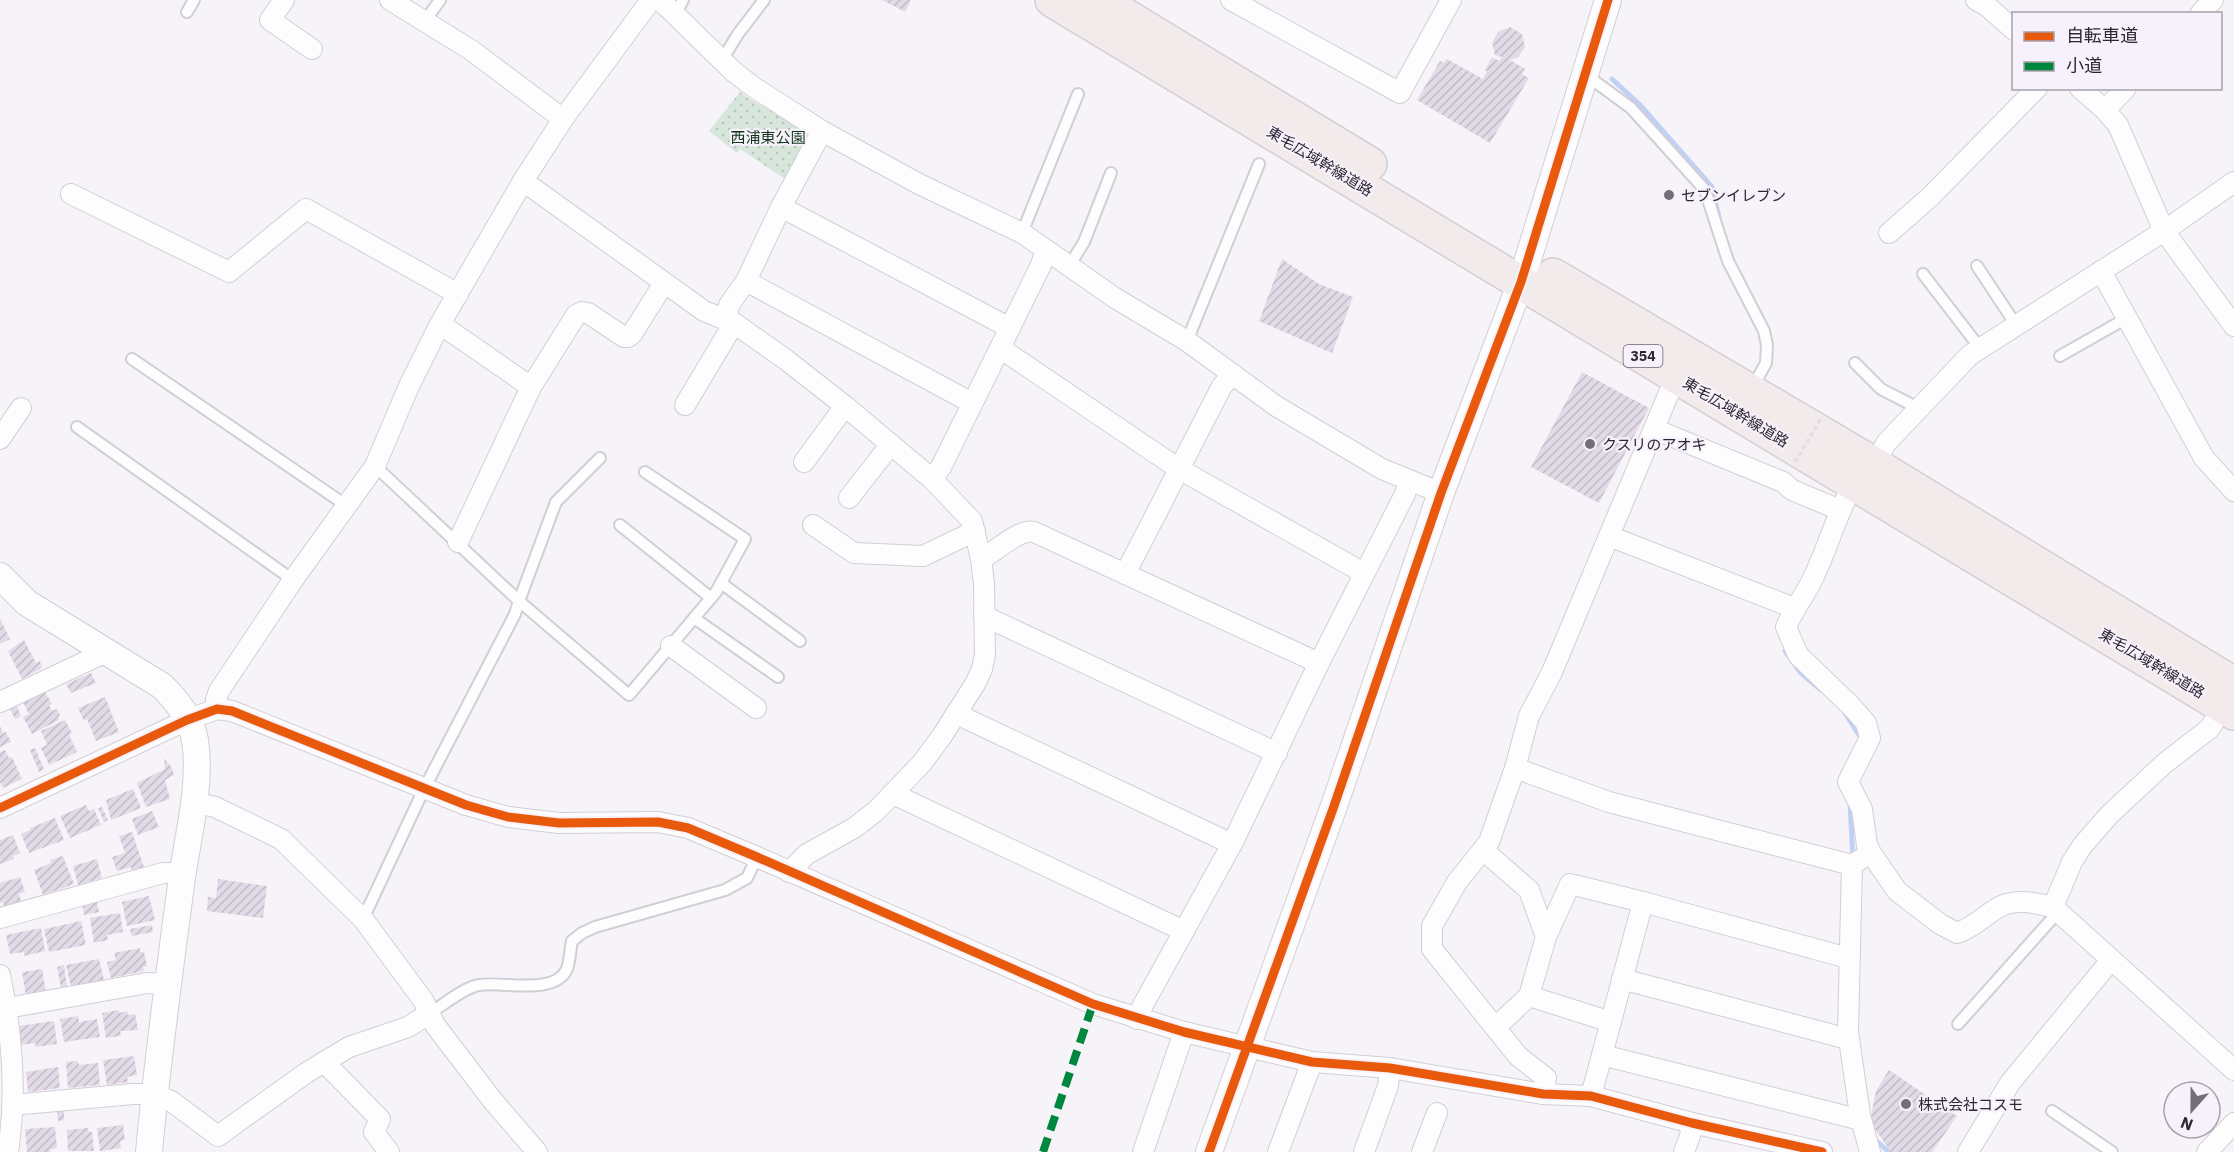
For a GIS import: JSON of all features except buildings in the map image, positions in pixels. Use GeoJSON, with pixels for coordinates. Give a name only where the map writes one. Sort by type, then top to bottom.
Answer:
{"type":"FeatureCollection","features":[{"type":"Feature","properties":{"kind":"highway","name":"東毛広域幹線道路"},"geometry":{"type":"LineString","coordinates":[[1052,0],[1525,271],[1750,391],[1856,486]]}},
{"type":"Feature","properties":{"kind":"highway","name":"東毛広域幹線道路"},"geometry":{"type":"LineString","coordinates":[[1100,0],[1525,271],[1676,376],[1856,486],[2230,701]]}},
{"type":"Feature","properties":{"kind":"street"},"geometry":{"type":"LineString","coordinates":[[284,0],[270,20],[312,48]]}},
{"type":"Feature","properties":{"kind":"street"},"geometry":{"type":"LineString","coordinates":[[390,0],[471,50],[563,119]]}},
{"type":"Feature","properties":{"kind":"street"},"geometry":{"type":"LineString","coordinates":[[217,709],[219,691],[293,580],[375,466],[409,386],[440,324],[523,181],[563,119],[651,0]]}},
{"type":"Feature","properties":{"kind":"street"},"geometry":{"type":"LineString","coordinates":[[660,0],[679,7],[722,60],[755,88],[822,131],[919,184],[1023,233],[1115,298],[1187,341],[1276,406],[1382,469],[1442,493]]}},
{"type":"Feature","properties":{"kind":"street"},"geometry":{"type":"LineString","coordinates":[[1231,0],[1400,93],[1451,0]]}},
{"type":"Feature","properties":{"kind":"street"},"geometry":{"type":"LineString","coordinates":[[1209,1152],[1334,806],[1442,493],[1525,271],[1608,0]]}},
{"type":"Feature","properties":{"kind":"street"},"geometry":{"type":"LineString","coordinates":[[1976,0],[1987,6],[2012,29]]}},
{"type":"Feature","properties":{"kind":"street"},"geometry":{"type":"LineString","coordinates":[[2202,12],[2213,0]]}},
{"type":"Feature","properties":{"kind":"street"},"geometry":{"type":"LineString","coordinates":[[1888,233],[1930,197],[2035,90]]}},
{"type":"Feature","properties":{"kind":"street"},"geometry":{"type":"LineString","coordinates":[[2082,90],[2118,125],[2163,231],[2234,326]]}},
{"type":"Feature","properties":{"kind":"street"},"geometry":{"type":"LineString","coordinates":[[2105,110],[2124,90]]}},
{"type":"Feature","properties":{"kind":"street"},"geometry":{"type":"LineString","coordinates":[[685,405],[730,322],[729,304],[746,281],[781,207],[822,131]]}},
{"type":"Feature","properties":{"kind":"street"},"geometry":{"type":"LineString","coordinates":[[523,181],[704,311],[730,322],[845,406],[932,479],[972,522],[981,559],[984,584],[985,655],[975,684],[942,736],[893,794],[854,828],[807,854],[789,872]]}},
{"type":"Feature","properties":{"kind":"street"},"geometry":{"type":"LineString","coordinates":[[2234,182],[2163,231],[1970,355],[1887,442],[1856,486],[1817,570],[1794,608],[1786,627],[1798,655],[1866,723],[1870,738],[1848,782],[1862,809],[1870,853],[1898,891],[1940,924],[1957,933],[1969,929],[2005,904],[2027,902],[2056,910],[2234,1070]]}},
{"type":"Feature","properties":{"kind":"street"},"geometry":{"type":"LineString","coordinates":[[71,194],[228,272],[306,209],[458,294]]}},
{"type":"Feature","properties":{"kind":"street"},"geometry":{"type":"LineString","coordinates":[[781,207],[1010,328]]}},
{"type":"Feature","properties":{"kind":"street"},"geometry":{"type":"LineString","coordinates":[[932,479],[941,467],[1046,250]]}},
{"type":"Feature","properties":{"kind":"street"},"geometry":{"type":"LineString","coordinates":[[2101,271],[2204,458],[2234,491]]}},
{"type":"Feature","properties":{"kind":"street"},"geometry":{"type":"LineString","coordinates":[[746,281],[972,403]]}},
{"type":"Feature","properties":{"kind":"street"},"geometry":{"type":"LineString","coordinates":[[458,542],[531,387],[576,315],[582,312],[588,313],[624,337],[628,337],[664,283]]}},
{"type":"Feature","properties":{"kind":"street"},"geometry":{"type":"LineString","coordinates":[[440,324],[531,387]]}},
{"type":"Feature","properties":{"kind":"street"},"geometry":{"type":"LineString","coordinates":[[1000,348],[1179,469],[1364,573]]}},
{"type":"Feature","properties":{"kind":"street"},"geometry":{"type":"LineString","coordinates":[[1125,574],[1222,386],[1233,374]]}},
{"type":"Feature","properties":{"kind":"street"},"geometry":{"type":"LineString","coordinates":[[1543,1094],[1546,1078],[1518,1056],[1432,949],[1432,926],[1457,882],[1489,842],[1515,768],[1529,716],[1552,672],[1676,376]]}},
{"type":"Feature","properties":{"kind":"street"},"geometry":{"type":"LineString","coordinates":[[804,462],[845,406]]}},
{"type":"Feature","properties":{"kind":"street"},"geometry":{"type":"LineString","coordinates":[[0,440],[21,408]]}},
{"type":"Feature","properties":{"kind":"street"},"geometry":{"type":"LineString","coordinates":[[1654,429],[1783,482],[1792,490],[1856,486]]}},
{"type":"Feature","properties":{"kind":"street"},"geometry":{"type":"LineString","coordinates":[[849,498],[891,444]]}},
{"type":"Feature","properties":{"kind":"street"},"geometry":{"type":"LineString","coordinates":[[1137,1019],[1232,844],[1318,663],[1405,494],[1409,481]]}},
{"type":"Feature","properties":{"kind":"street"},"geometry":{"type":"LineString","coordinates":[[813,525],[854,553],[923,556],[975,531]]}},
{"type":"Feature","properties":{"kind":"street"},"geometry":{"type":"LineString","coordinates":[[981,559],[1028,530],[1318,663]]}},
{"type":"Feature","properties":{"kind":"street"},"geometry":{"type":"LineString","coordinates":[[1609,536],[1794,608]]}},
{"type":"Feature","properties":{"kind":"street"},"geometry":{"type":"LineString","coordinates":[[3,583],[27,603],[162,686],[180,703],[194,737],[197,759],[194,802],[168,984],[149,1152]]}},
{"type":"Feature","properties":{"kind":"street"},"geometry":{"type":"LineString","coordinates":[[984,616],[1276,753]]}},
{"type":"Feature","properties":{"kind":"street"},"geometry":{"type":"LineString","coordinates":[[671,646],[756,708]]}},
{"type":"Feature","properties":{"kind":"street"},"geometry":{"type":"LineString","coordinates":[[0,702],[106,652]]}},
{"type":"Feature","properties":{"kind":"street"},"geometry":{"type":"LineString","coordinates":[[2056,910],[2072,862],[2082,846],[2110,814],[2157,770],[2209,729],[2230,701]]}},
{"type":"Feature","properties":{"kind":"street"},"geometry":{"type":"LineString","coordinates":[[0,808],[187,720],[217,709],[232,711],[424,789],[466,805],[508,817],[559,823],[658,822],[687,828],[1093,1004],[1137,1019],[1312,1062],[1390,1068],[1543,1094],[1591,1096],[1692,1123],[1822,1152]]}},
{"type":"Feature","properties":{"kind":"street"},"geometry":{"type":"LineString","coordinates":[[957,712],[967,719],[1232,844]]}},
{"type":"Feature","properties":{"kind":"street"},"geometry":{"type":"LineString","coordinates":[[1515,768],[1609,802],[1852,865],[1870,853]]}},
{"type":"Feature","properties":{"kind":"street"},"geometry":{"type":"LineString","coordinates":[[893,794],[1184,931]]}},
{"type":"Feature","properties":{"kind":"street"},"geometry":{"type":"LineString","coordinates":[[194,802],[215,807],[281,839],[363,919],[423,1000],[435,1025],[493,1101],[537,1152]]}},
{"type":"Feature","properties":{"kind":"street"},"geometry":{"type":"LineString","coordinates":[[1483,850],[1529,891],[1546,937]]}},
{"type":"Feature","properties":{"kind":"street"},"geometry":{"type":"LineString","coordinates":[[1852,865],[1848,958],[1848,1039],[1870,1152]]}},
{"type":"Feature","properties":{"kind":"street"},"geometry":{"type":"LineString","coordinates":[[0,918],[163,873],[183,873]]}},
{"type":"Feature","properties":{"kind":"street"},"geometry":{"type":"LineString","coordinates":[[1496,1027],[1528,996],[1546,937],[1570,884],[1848,958]]}},
{"type":"Feature","properties":{"kind":"street"},"geometry":{"type":"LineString","coordinates":[[1591,1096],[1643,902]]}},
{"type":"Feature","properties":{"kind":"street"},"geometry":{"type":"LineString","coordinates":[[1968,1152],[2010,1083],[2111,960]]}},
{"type":"Feature","properties":{"kind":"street"},"geometry":{"type":"LineString","coordinates":[[0,975],[7,1008],[12,1105],[8,1152]]}},
{"type":"Feature","properties":{"kind":"street"},"geometry":{"type":"LineString","coordinates":[[1622,980],[1848,1039]]}},
{"type":"Feature","properties":{"kind":"street"},"geometry":{"type":"LineString","coordinates":[[7,1008],[147,983],[168,984]]}},
{"type":"Feature","properties":{"kind":"street"},"geometry":{"type":"LineString","coordinates":[[1528,996],[1611,1022]]}},
{"type":"Feature","properties":{"kind":"street"},"geometry":{"type":"LineString","coordinates":[[12,1105],[154,1094],[171,1101],[218,1136],[349,1047],[408,1027],[430,1013]]}},
{"type":"Feature","properties":{"kind":"street"},"geometry":{"type":"LineString","coordinates":[[1143,1152],[1184,1032]]}},
{"type":"Feature","properties":{"kind":"street"},"geometry":{"type":"LineString","coordinates":[[1602,1055],[1862,1120]]}},
{"type":"Feature","properties":{"kind":"street"},"geometry":{"type":"LineString","coordinates":[[324,1062],[380,1119],[374,1132],[389,1152]]}},
{"type":"Feature","properties":{"kind":"street"},"geometry":{"type":"LineString","coordinates":[[1278,1152],[1312,1062]]}},
{"type":"Feature","properties":{"kind":"street"},"geometry":{"type":"LineString","coordinates":[[1364,1152],[1388,1086],[1390,1068]]}},
{"type":"Feature","properties":{"kind":"street"},"geometry":{"type":"LineString","coordinates":[[1422,1152],[1437,1113]]}},
{"type":"Feature","properties":{"kind":"street"},"geometry":{"type":"LineString","coordinates":[[1684,1152],[1692,1123]]}},
{"type":"Feature","properties":{"kind":"street"},"geometry":{"type":"LineString","coordinates":[[2207,1152],[2234,1123]]}},
{"type":"Feature","properties":{"kind":"lane"},"geometry":{"type":"LineString","coordinates":[[187,12],[194,0]]}},
{"type":"Feature","properties":{"kind":"lane"},"geometry":{"type":"LineString","coordinates":[[425,21],[440,0]]}},
{"type":"Feature","properties":{"kind":"lane"},"geometry":{"type":"LineString","coordinates":[[722,60],[738,34],[764,0]]}},
{"type":"Feature","properties":{"kind":"lane"},"geometry":{"type":"LineString","coordinates":[[1586,75],[1631,108],[1705,190],[1728,261],[1764,331],[1767,345],[1766,363],[1750,391]]}},
{"type":"Feature","properties":{"kind":"lane"},"geometry":{"type":"LineString","coordinates":[[1023,233],[1077,94]]}},
{"type":"Feature","properties":{"kind":"lane"},"geometry":{"type":"LineString","coordinates":[[1187,341],[1259,164]]}},
{"type":"Feature","properties":{"kind":"lane"},"geometry":{"type":"LineString","coordinates":[[1069,266],[1084,242],[1112,173]]}},
{"type":"Feature","properties":{"kind":"lane"},"geometry":{"type":"LineString","coordinates":[[1977,266],[2016,325]]}},
{"type":"Feature","properties":{"kind":"lane"},"geometry":{"type":"LineString","coordinates":[[1923,274],[1980,348]]}},
{"type":"Feature","properties":{"kind":"lane"},"geometry":{"type":"LineString","coordinates":[[2060,356],[2127,318]]}},
{"type":"Feature","properties":{"kind":"lane"},"geometry":{"type":"LineString","coordinates":[[132,359],[347,506]]}},
{"type":"Feature","properties":{"kind":"lane"},"geometry":{"type":"LineString","coordinates":[[1856,363],[1881,389],[1918,408]]}},
{"type":"Feature","properties":{"kind":"lane"},"geometry":{"type":"LineString","coordinates":[[77,427],[293,580]]}},
{"type":"Feature","properties":{"kind":"lane"},"geometry":{"type":"LineString","coordinates":[[363,919],[424,789],[515,614],[556,502],[600,458]]}},
{"type":"Feature","properties":{"kind":"lane"},"geometry":{"type":"LineString","coordinates":[[375,466],[519,601],[629,695],[711,598],[745,539],[645,472]]}},
{"type":"Feature","properties":{"kind":"lane"},"geometry":{"type":"LineString","coordinates":[[620,525],[711,598]]}},
{"type":"Feature","properties":{"kind":"lane"},"geometry":{"type":"LineString","coordinates":[[721,583],[800,641]]}},
{"type":"Feature","properties":{"kind":"lane"},"geometry":{"type":"LineString","coordinates":[[694,618],[778,677]]}},
{"type":"Feature","properties":{"kind":"lane"},"geometry":{"type":"LineString","coordinates":[[430,1013],[481,984],[542,986],[562,976],[567,968],[572,941],[582,933],[595,927],[725,890],[747,878],[758,857]]}},
{"type":"Feature","properties":{"kind":"lane"},"geometry":{"type":"LineString","coordinates":[[1958,1024],[2056,910]]}},
{"type":"Feature","properties":{"kind":"lane"},"geometry":{"type":"LineString","coordinates":[[2052,1111],[2112,1152]]}},
{"type":"Feature","properties":{"kind":"path"},"geometry":{"type":"LineString","coordinates":[[1795,462],[1822,417]]}},
{"type":"Feature","properties":{"kind":"green space","name":"西浦東公園"},"geometry":{"type":"Polygon","coordinates":[[[740,92],[800,127],[801,150],[785,179],[740,149],[737,153],[709,131],[740,92]]]}},
{"type":"Feature","properties":{"kind":"waterway"},"geometry":{"type":"LineString","coordinates":[[1612,79],[1640,105],[1712,187],[1719,218]]}},
{"type":"Feature","properties":{"kind":"waterway"},"geometry":{"type":"LineString","coordinates":[[1785,651],[1800,672],[1821,690]]}},
{"type":"Feature","properties":{"kind":"waterway"},"geometry":{"type":"LineString","coordinates":[[1845,713],[1861,738]]}},
{"type":"Feature","properties":{"kind":"waterway"},"geometry":{"type":"LineString","coordinates":[[1850,803],[1853,859]]}},
{"type":"Feature","properties":{"kind":"waterway"},"geometry":{"type":"LineString","coordinates":[[1872,1137],[1889,1152]]}},
{"type":"Feature","properties":{"kind":"marked path"},"geometry":{"type":"LineString","coordinates":[[1043,1152],[1093,1004]]}},
{"type":"Feature","properties":{"kind":"cycle path"},"geometry":{"type":"LineString","coordinates":[[1209,1152],[1334,806],[1441,493],[1521,282],[1608,0]]}},
{"type":"Feature","properties":{"kind":"cycle path"},"geometry":{"type":"LineString","coordinates":[[0,808],[187,720],[217,709],[232,711],[466,805],[508,817],[559,823],[658,822],[688,828],[1093,1004],[1184,1032],[1312,1062],[1390,1068],[1543,1094],[1591,1096],[1692,1123],[1822,1152]]}},
{"type":"Feature","properties":{"kind":"place","name":"セブンイレブン"},"geometry":{"type":"Point","coordinates":[1669,195]}},
{"type":"Feature","properties":{"kind":"place","name":"クスリのアオキ"},"geometry":{"type":"Point","coordinates":[1590,444]}},
{"type":"Feature","properties":{"kind":"place","name":"株式会社コスモ"},"geometry":{"type":"Point","coordinates":[1906,1104]}}]}
